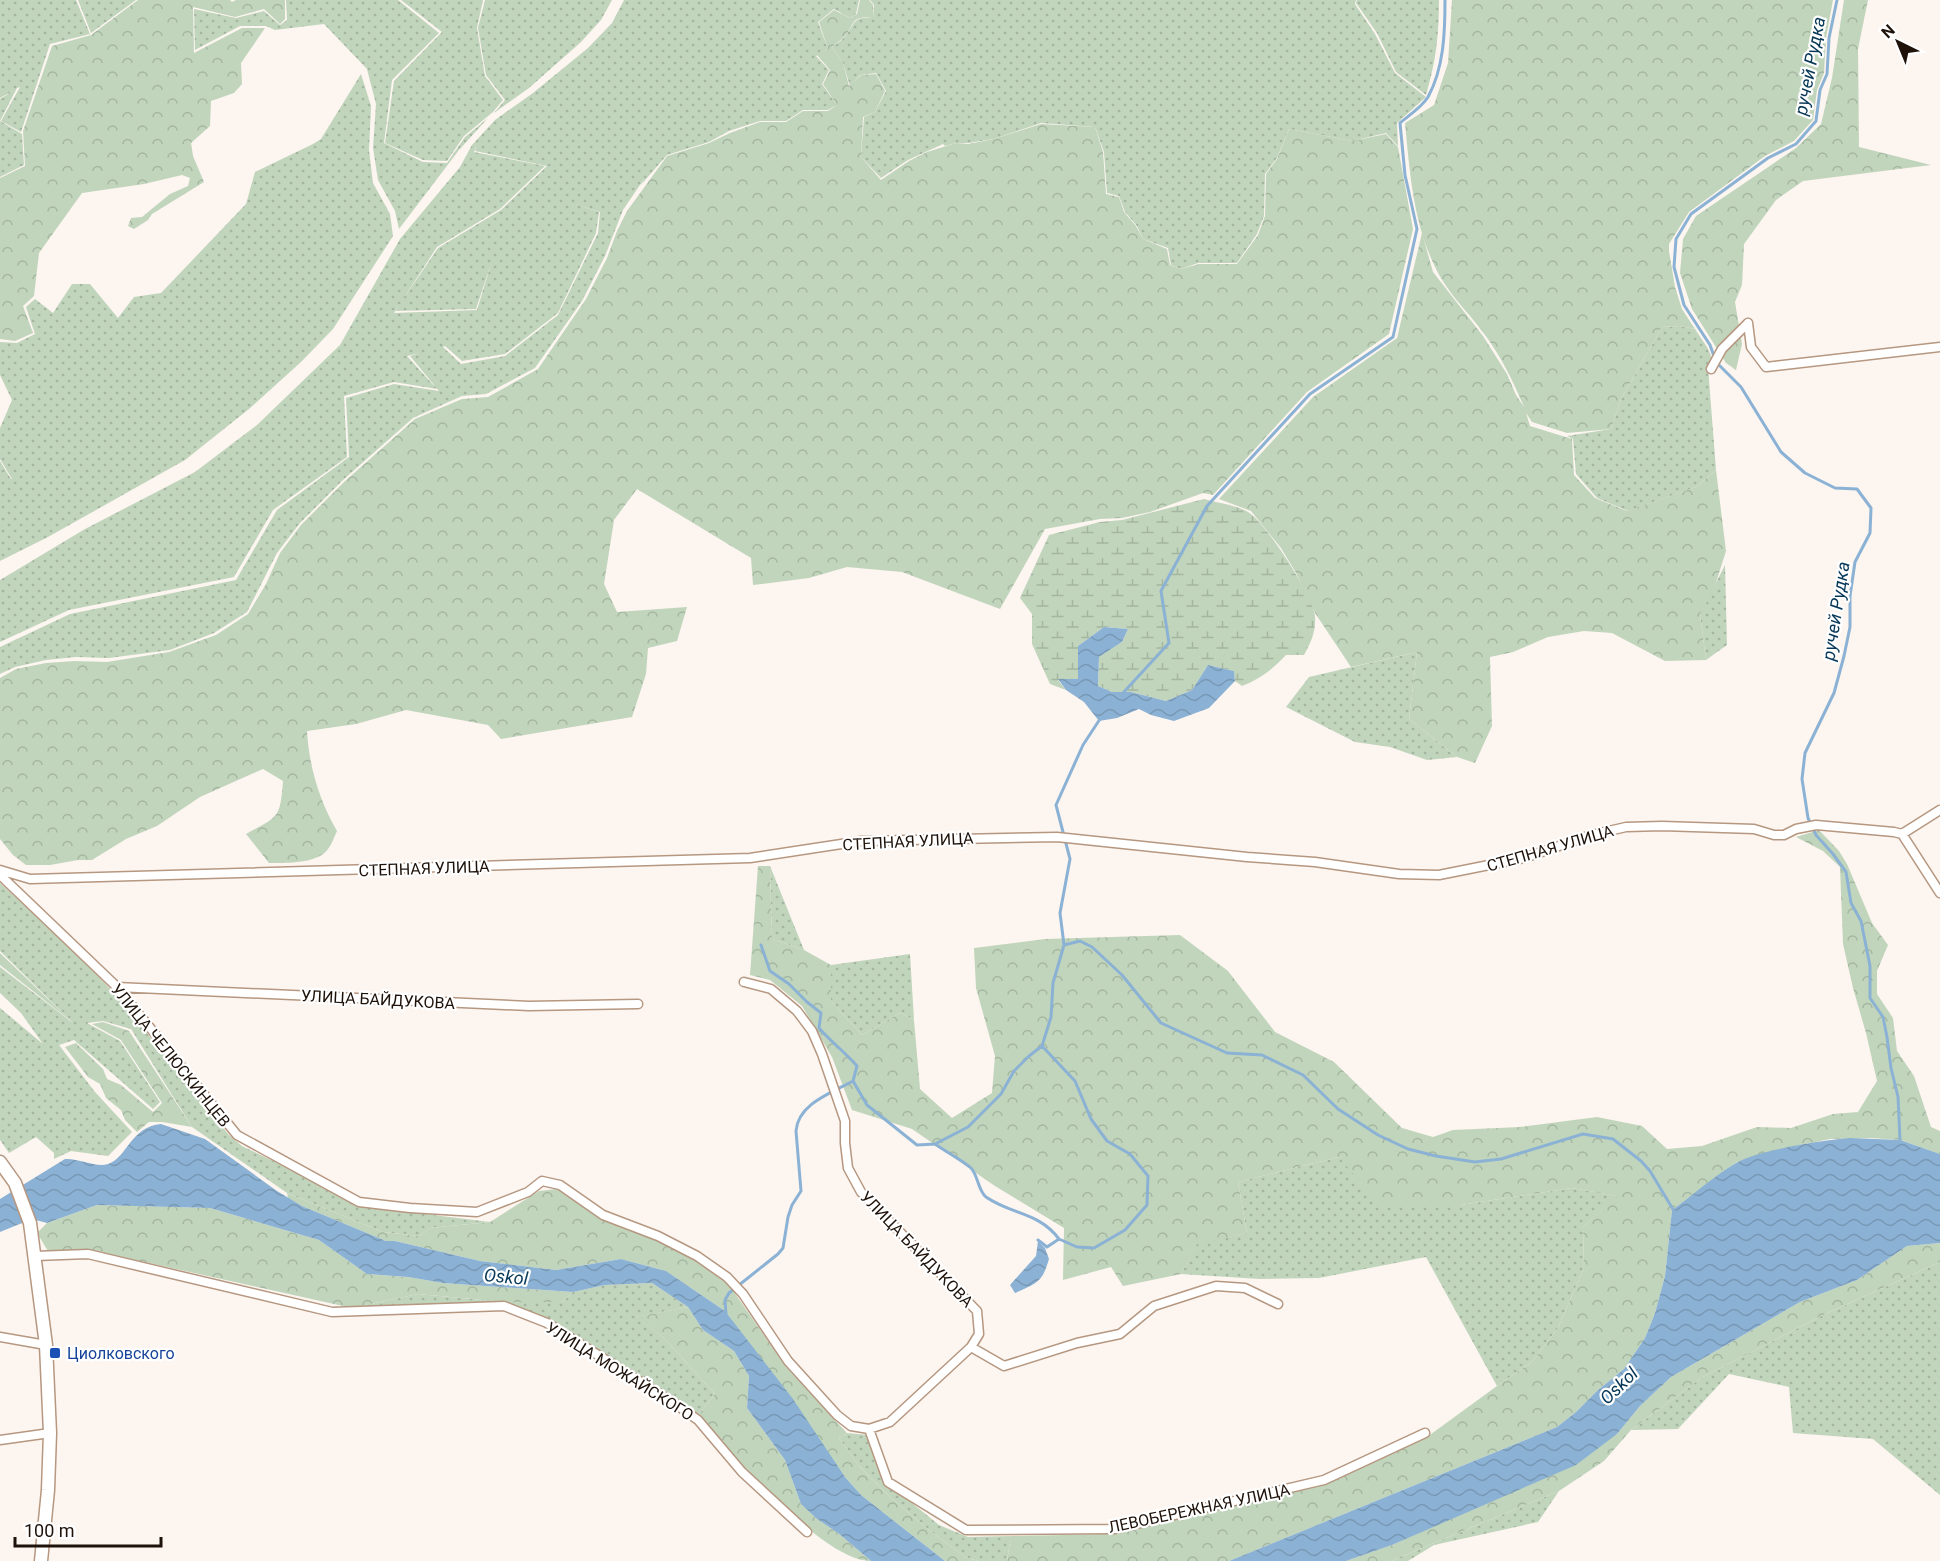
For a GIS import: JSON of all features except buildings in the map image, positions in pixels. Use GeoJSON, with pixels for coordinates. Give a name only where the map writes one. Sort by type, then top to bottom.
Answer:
{"type":"FeatureCollection","features":[{"type":"Feature","properties":{"kind":"main road"},"geometry":{"type":"LineString","coordinates":[[0,1162],[15,1183],[30,1223],[46,1345],[50,1433],[48,1490],[41,1561]]}},
{"type":"Feature","properties":{"kind":"street"},"geometry":{"type":"LineString","coordinates":[[1711,369],[1722,349],[1748,323],[1751,348],[1766,367],[1940,347]]}},
{"type":"Feature","properties":{"kind":"street"},"geometry":{"type":"LineString","coordinates":[[1940,810],[1902,834],[1940,893]]}},
{"type":"Feature","properties":{"kind":"street","name":"СТЕПНАЯ УЛИЦА"},"geometry":{"type":"LineString","coordinates":[[0,870],[30,879],[750,858],[861,841],[1074,837],[1247,857],[1315,862],[1399,874],[1439,875],[1524,858],[1591,835],[1626,827],[1754,829],[1774,835],[1784,835],[1796,829],[1812,826],[1902,834]]}},
{"type":"Feature","properties":{"kind":"street","name":"УЛИЦА ЧЕЛЮСКИНЦЕВ"},"geometry":{"type":"LineString","coordinates":[[0,875],[117,987],[237,1135],[359,1202],[477,1212],[528,1192],[542,1181],[560,1185],[603,1215],[658,1236],[697,1256],[727,1277],[742,1294],[788,1361],[837,1415],[851,1426],[869,1430]]}},
{"type":"Feature","properties":{"kind":"street","name":"УЛИЦА БАЙДУКОВА"},"geometry":{"type":"LineString","coordinates":[[744,982],[771,989],[797,1011],[812,1031],[845,1121],[848,1168],[861,1192],[977,1311],[979,1334],[971,1347]]}},
{"type":"Feature","properties":{"kind":"street","name":"УЛИЦА БАЙДУКОВА"},"geometry":{"type":"LineString","coordinates":[[117,987],[529,1006],[638,1004]]}},
{"type":"Feature","properties":{"kind":"street","name":"УЛИЦА МОЖАЙСКОГО"},"geometry":{"type":"LineString","coordinates":[[35,1256],[88,1254],[332,1312],[504,1306],[547,1323],[698,1420],[742,1472],[807,1532]]}},
{"type":"Feature","properties":{"kind":"street"},"geometry":{"type":"LineString","coordinates":[[869,1430],[890,1422],[971,1347],[1004,1366],[1077,1343],[1120,1334],[1154,1306],[1216,1286],[1245,1288],[1278,1304]]}},
{"type":"Feature","properties":{"kind":"street"},"geometry":{"type":"LineString","coordinates":[[0,1337],[46,1345]]}},
{"type":"Feature","properties":{"kind":"street","name":"ЛЕВОБЕРЕЖНАЯ УЛИЦА"},"geometry":{"type":"LineString","coordinates":[[869,1430],[888,1482],[966,1530],[1115,1529],[1324,1480],[1425,1433]]}},
{"type":"Feature","properties":{"kind":"street"},"geometry":{"type":"LineString","coordinates":[[0,1440],[50,1433]]}},
{"type":"Feature","properties":{"kind":"green space"},"geometry":{"type":"Polygon","coordinates":[[[0,0],[76,0],[90,34],[50,44],[21,132],[1,121],[20,87],[17,88],[0,121],[0,99],[15,90],[0,98],[0,0]]]}},
{"type":"Feature","properties":{"kind":"green space"},"geometry":{"type":"Polygon","coordinates":[[[78,0],[136,0],[91,33],[78,0]]]}},
{"type":"Feature","properties":{"kind":"green space"},"geometry":{"type":"Polygon","coordinates":[[[138,0],[230,0],[232,2],[236,0],[285,0],[285,19],[280,24],[264,9],[235,17],[193,7],[194,53],[242,28],[265,28],[241,63],[242,84],[234,93],[211,101],[210,126],[191,143],[193,156],[204,182],[152,214],[148,220],[134,229],[128,226],[131,218],[142,217],[170,194],[188,186],[190,178],[182,175],[144,184],[82,193],[39,253],[34,296],[23,306],[33,333],[15,341],[0,339],[0,178],[25,166],[23,131],[52,46],[91,35],[138,0]]]}},
{"type":"Feature","properties":{"kind":"green space"},"geometry":{"type":"Polygon","coordinates":[[[286,0],[398,0],[439,33],[392,80],[384,143],[423,162],[447,163],[465,137],[488,118],[459,150],[399,229],[395,211],[378,180],[373,148],[376,104],[367,69],[324,24],[275,30],[266,26],[240,26],[195,50],[194,9],[236,18],[264,11],[280,25],[287,20],[286,0]]]}},
{"type":"Feature","properties":{"kind":"green space"},"geometry":{"type":"Polygon","coordinates":[[[401,0],[483,0],[477,28],[485,76],[503,100],[493,112],[464,136],[447,161],[423,160],[385,143],[394,81],[442,32],[401,0]]]}},
{"type":"Feature","properties":{"kind":"green space"},"geometry":{"type":"Polygon","coordinates":[[[485,0],[612,0],[601,20],[581,42],[529,88],[494,113],[505,100],[486,75],[478,28],[485,0]]]}},
{"type":"Feature","properties":{"kind":"green space"},"geometry":{"type":"Polygon","coordinates":[[[624,0],[859,0],[856,14],[850,18],[834,9],[818,22],[828,49],[816,56],[829,70],[822,84],[837,105],[828,110],[803,110],[786,121],[760,121],[729,131],[709,142],[667,155],[640,186],[646,176],[623,210],[605,256],[582,301],[535,368],[486,394],[462,396],[413,418],[343,480],[300,523],[277,553],[247,612],[214,633],[170,650],[109,658],[76,657],[46,660],[15,667],[0,674],[0,647],[70,614],[236,580],[277,510],[349,457],[346,398],[394,384],[439,391],[410,356],[420,353],[407,356],[437,389],[394,382],[344,396],[347,457],[273,510],[234,577],[69,610],[0,642],[0,580],[85,529],[195,472],[257,425],[340,345],[400,239],[460,167],[472,145],[495,120],[533,93],[588,48],[612,23],[624,0]],[[477,145],[474,152],[545,166],[500,209],[437,247],[402,301],[438,248],[501,210],[547,166],[475,151],[477,145]],[[571,203],[599,212],[596,233],[558,313],[505,354],[462,361],[445,346],[443,347],[461,364],[505,356],[558,315],[598,233],[600,212],[571,203]],[[492,261],[476,309],[395,311],[394,313],[477,310],[492,261]]]}},
{"type":"Feature","properties":{"kind":"green space"},"geometry":{"type":"Polygon","coordinates":[[[860,0],[869,0],[873,5],[873,17],[856,20],[847,34],[832,47],[843,63],[849,86],[861,75],[876,74],[885,91],[875,112],[863,117],[861,157],[881,180],[927,152],[956,143],[968,144],[994,139],[1041,124],[1095,127],[1103,152],[1106,194],[1119,197],[1124,212],[1143,239],[1167,249],[1170,265],[1181,269],[1199,264],[1237,264],[1258,235],[1265,216],[1266,174],[1277,159],[1289,129],[1352,141],[1386,134],[1398,147],[1413,229],[1389,334],[1307,392],[1213,495],[1203,493],[1150,512],[1122,518],[1100,519],[1045,529],[1000,609],[902,572],[847,567],[809,578],[753,585],[751,558],[637,489],[614,520],[604,584],[617,612],[687,607],[677,641],[648,648],[646,674],[632,717],[501,739],[488,725],[406,710],[356,724],[307,731],[316,782],[337,831],[328,849],[317,858],[309,860],[269,863],[246,834],[271,820],[280,803],[283,781],[263,769],[200,797],[157,826],[126,839],[92,860],[50,865],[26,865],[13,855],[0,839],[0,678],[16,669],[46,663],[107,662],[169,652],[216,635],[248,614],[266,584],[280,553],[301,525],[344,482],[415,419],[462,399],[488,397],[538,369],[586,299],[627,211],[667,156],[709,143],[760,122],[786,122],[803,111],[828,111],[837,105],[823,84],[830,70],[817,55],[828,49],[819,22],[834,10],[850,18],[857,14],[860,0]]]}},
{"type":"Feature","properties":{"kind":"green space"},"geometry":{"type":"Polygon","coordinates":[[[870,0],[1356,0],[1355,4],[1375,34],[1395,73],[1426,97],[1397,123],[1398,146],[1386,133],[1352,141],[1289,129],[1277,158],[1265,174],[1264,216],[1257,234],[1237,263],[1198,263],[1181,269],[1171,265],[1168,248],[1143,239],[1137,226],[1125,212],[1119,196],[1107,193],[1104,152],[1095,127],[1041,123],[994,139],[945,146],[943,144],[908,160],[881,178],[861,157],[864,117],[875,112],[886,91],[876,73],[860,75],[850,86],[843,63],[832,47],[844,38],[857,20],[873,17],[874,5],[870,0]]]}},
{"type":"Feature","properties":{"kind":"green space"},"geometry":{"type":"Polygon","coordinates":[[[1357,0],[1439,0],[1436,48],[1426,95],[1396,72],[1377,33],[1356,3],[1357,0]]]}},
{"type":"Feature","properties":{"kind":"green space"},"geometry":{"type":"Polygon","coordinates":[[[1452,0],[1833,0],[1826,38],[1824,73],[1817,90],[1813,120],[1794,141],[1765,156],[1689,212],[1669,244],[1675,287],[1682,309],[1695,329],[1680,326],[1662,327],[1621,399],[1611,429],[1567,433],[1532,422],[1526,413],[1530,426],[1572,439],[1574,475],[1595,498],[1627,511],[1696,487],[1716,470],[1726,551],[1713,592],[1700,614],[1706,660],[1665,661],[1612,633],[1584,631],[1548,637],[1513,652],[1490,657],[1492,726],[1475,763],[1457,757],[1409,719],[1417,652],[1351,667],[1315,613],[1281,548],[1251,511],[1219,499],[1313,397],[1397,338],[1422,234],[1414,198],[1405,123],[1434,105],[1448,63],[1452,0]],[[1423,238],[1433,272],[1483,336],[1524,407],[1495,349],[1451,293],[1423,238]]]}},
{"type":"Feature","properties":{"kind":"green space"},"geometry":{"type":"Polygon","coordinates":[[[1844,0],[1868,0],[1858,49],[1859,147],[1931,165],[1803,181],[1776,200],[1744,244],[1742,285],[1735,302],[1742,344],[1736,370],[1726,363],[1692,309],[1680,273],[1683,239],[1696,216],[1796,148],[1821,124],[1832,78],[1844,0]]]}},
{"type":"Feature","properties":{"kind":"green space"},"geometry":{"type":"Polygon","coordinates":[[[361,74],[371,106],[369,150],[373,183],[390,214],[393,236],[333,329],[301,362],[249,409],[185,460],[48,537],[0,561],[0,461],[12,479],[0,459],[0,428],[12,400],[0,375],[0,342],[17,343],[35,334],[26,307],[35,299],[53,313],[72,284],[90,284],[118,318],[134,297],[161,293],[246,204],[255,172],[321,139],[361,74]]]}},
{"type":"Feature","properties":{"kind":"green space"},"geometry":{"type":"Polygon","coordinates":[[[0,121],[22,134],[24,165],[0,177],[0,121]]]}},
{"type":"Feature","properties":{"kind":"green space"},"geometry":{"type":"Polygon","coordinates":[[[1680,326],[1695,329],[1712,358],[1708,367],[1716,470],[1696,487],[1628,511],[1597,498],[1576,474],[1573,439],[1567,436],[1611,429],[1621,399],[1662,327],[1680,326]]]}},
{"type":"Feature","properties":{"kind":"green space"},"geometry":{"type":"Polygon","coordinates":[[[1204,499],[1248,512],[1266,530],[1288,561],[1313,607],[1315,616],[1315,627],[1304,655],[1286,655],[1266,673],[1242,686],[1235,681],[1234,671],[1208,665],[1192,690],[1166,701],[1131,692],[1112,692],[1098,686],[1099,657],[1122,642],[1128,629],[1104,627],[1078,646],[1078,679],[1058,680],[1066,690],[1050,684],[1032,644],[1032,614],[1020,598],[1049,535],[1100,522],[1122,520],[1204,499]]]}},
{"type":"Feature","properties":{"kind":"green space"},"geometry":{"type":"Polygon","coordinates":[[[1725,565],[1727,645],[1706,660],[1700,614],[1725,565]]]}},
{"type":"Feature","properties":{"kind":"green space"},"geometry":{"type":"Polygon","coordinates":[[[1417,652],[1409,719],[1457,757],[1427,760],[1390,747],[1355,742],[1286,707],[1309,677],[1417,652]]]}},
{"type":"Feature","properties":{"kind":"green space"},"geometry":{"type":"Polygon","coordinates":[[[1819,830],[1839,851],[1847,864],[1872,923],[1888,945],[1877,971],[1877,994],[1893,1018],[1897,1051],[1914,1076],[1931,1127],[1940,1131],[1940,1154],[1900,1140],[1830,1139],[1781,1149],[1737,1162],[1672,1210],[1665,1276],[1655,1313],[1645,1338],[1624,1369],[1557,1427],[1229,1561],[1007,1561],[1011,1536],[1113,1534],[1328,1482],[1427,1437],[1532,1362],[1558,1328],[1584,1268],[1583,1227],[1617,1196],[1572,1188],[1460,1205],[1379,1205],[1339,1157],[1238,1182],[1247,1233],[1197,1244],[1181,1274],[1123,1286],[1111,1267],[1063,1280],[1064,1228],[995,1186],[912,1129],[852,1110],[832,1057],[802,1006],[770,980],[750,975],[758,866],[770,866],[772,939],[804,950],[831,965],[831,1001],[862,1035],[900,1013],[914,1020],[920,1089],[952,1118],[992,1093],[995,1056],[976,988],[974,948],[1045,939],[1180,935],[1228,971],[1275,1032],[1334,1062],[1402,1128],[1433,1137],[1453,1130],[1520,1127],[1597,1117],[1642,1126],[1667,1149],[1702,1146],[1757,1127],[1791,1128],[1833,1114],[1858,1112],[1877,1081],[1843,944],[1840,867],[1823,851],[1796,837],[1819,830]]]}},
{"type":"Feature","properties":{"kind":"green space"},"geometry":{"type":"Polygon","coordinates":[[[770,866],[804,950],[772,939],[770,866]]]}},
{"type":"Feature","properties":{"kind":"green space"},"geometry":{"type":"Polygon","coordinates":[[[0,883],[72,949],[117,996],[229,1135],[242,1146],[368,1207],[490,1222],[430,1228],[420,1236],[383,1232],[287,1193],[192,1127],[131,1029],[103,1021],[87,1023],[120,1041],[160,1102],[153,1109],[74,1040],[59,1045],[95,1092],[132,1132],[108,1156],[71,1151],[54,1159],[54,1153],[36,1137],[9,1153],[0,1140],[0,1008],[43,1044],[21,1013],[0,993],[0,967],[73,1023],[0,951],[0,883]]]}},
{"type":"Feature","properties":{"kind":"green space"},"geometry":{"type":"Polygon","coordinates":[[[0,953],[72,1022],[0,965],[0,953]]]}},
{"type":"Feature","properties":{"kind":"green space"},"geometry":{"type":"Polygon","coordinates":[[[910,954],[914,1020],[900,1013],[862,1035],[831,1001],[831,965],[910,954]]]}},
{"type":"Feature","properties":{"kind":"green space"},"geometry":{"type":"Polygon","coordinates":[[[103,1022],[129,1031],[192,1127],[149,1122],[137,1132],[125,1120],[121,1110],[106,1098],[100,1084],[88,1077],[65,1047],[76,1043],[103,1069],[107,1079],[121,1085],[153,1112],[162,1103],[121,1040],[92,1024],[103,1022]]]}},
{"type":"Feature","properties":{"kind":"green space"},"geometry":{"type":"Polygon","coordinates":[[[1339,1157],[1460,1205],[1572,1188],[1618,1196],[1583,1227],[1584,1268],[1558,1328],[1532,1362],[1497,1386],[1426,1257],[1319,1278],[1260,1279],[1181,1274],[1197,1243],[1247,1233],[1238,1182],[1339,1157]]]}},
{"type":"Feature","properties":{"kind":"green space"},"geometry":{"type":"Polygon","coordinates":[[[557,1189],[601,1219],[658,1241],[696,1261],[727,1282],[786,1367],[847,1433],[839,1438],[859,1466],[889,1496],[929,1530],[965,1557],[978,1561],[945,1561],[861,1495],[845,1477],[725,1311],[666,1271],[621,1259],[556,1270],[480,1261],[395,1241],[386,1241],[302,1206],[288,1198],[287,1193],[383,1232],[420,1236],[430,1228],[490,1222],[539,1191],[557,1189]]]}},
{"type":"Feature","properties":{"kind":"green space"},"geometry":{"type":"Polygon","coordinates":[[[97,1205],[210,1208],[319,1240],[367,1274],[408,1277],[443,1283],[573,1292],[562,1302],[504,1302],[418,1294],[352,1308],[86,1249],[48,1251],[37,1233],[47,1223],[97,1205]]]}},
{"type":"Feature","properties":{"kind":"green space"},"geometry":{"type":"Polygon","coordinates":[[[1940,1243],[1940,1262],[1821,1316],[1701,1378],[1631,1430],[1604,1461],[1559,1491],[1391,1561],[1346,1561],[1392,1545],[1479,1506],[1617,1434],[1640,1406],[1671,1377],[1800,1302],[1857,1280],[1907,1246],[1940,1243]]]}},
{"type":"Feature","properties":{"kind":"green space"},"geometry":{"type":"Polygon","coordinates":[[[1940,1262],[1940,1495],[1873,1439],[1793,1433],[1789,1387],[1729,1374],[1678,1429],[1631,1430],[1701,1378],[1821,1316],[1940,1262]]]}},
{"type":"Feature","properties":{"kind":"green space"},"geometry":{"type":"Polygon","coordinates":[[[652,1283],[688,1307],[636,1317],[663,1337],[715,1394],[698,1415],[549,1319],[505,1302],[562,1302],[573,1292],[605,1285],[652,1283]]]}},
{"type":"Feature","properties":{"kind":"green space"},"geometry":{"type":"Polygon","coordinates":[[[418,1294],[505,1302],[352,1308],[418,1294]]]}},
{"type":"Feature","properties":{"kind":"green space"},"geometry":{"type":"Polygon","coordinates":[[[688,1307],[703,1330],[734,1351],[749,1376],[747,1408],[785,1460],[801,1504],[871,1561],[851,1556],[803,1525],[754,1477],[698,1415],[715,1394],[663,1337],[635,1317],[688,1307]]]}},
{"type":"Feature","properties":{"kind":"green space"},"geometry":{"type":"Polygon","coordinates":[[[847,1433],[868,1435],[886,1482],[939,1525],[968,1537],[1011,1536],[1007,1561],[978,1561],[965,1557],[929,1530],[889,1496],[859,1466],[839,1438],[847,1433]]]}},
{"type":"Feature","properties":{"kind":"green space"},"geometry":{"type":"Polygon","coordinates":[[[1559,1491],[1538,1522],[1434,1545],[1408,1561],[1391,1561],[1559,1491]]]}},
{"type":"Feature","properties":{"kind":"water"},"geometry":{"type":"Polygon","coordinates":[[[1104,627],[1128,629],[1122,642],[1099,657],[1098,686],[1112,692],[1131,692],[1166,701],[1192,690],[1208,665],[1234,671],[1235,681],[1209,708],[1174,721],[1139,709],[1117,718],[1099,721],[1084,702],[1066,690],[1058,679],[1078,679],[1078,646],[1104,627]]]}},
{"type":"Feature","properties":{"kind":"water","name":"Oskol"},"geometry":{"type":"Polygon","coordinates":[[[161,1124],[205,1139],[277,1191],[302,1206],[386,1241],[395,1241],[480,1261],[556,1270],[621,1259],[666,1271],[725,1311],[793,1399],[845,1477],[861,1495],[945,1561],[871,1561],[801,1504],[785,1460],[747,1408],[749,1376],[734,1351],[703,1330],[688,1307],[652,1283],[605,1285],[573,1292],[443,1283],[408,1277],[367,1274],[319,1240],[210,1208],[97,1205],[47,1223],[32,1219],[0,1232],[0,1199],[65,1159],[98,1165],[108,1164],[115,1160],[142,1131],[161,1124]]]}},
{"type":"Feature","properties":{"kind":"water","name":"Oskol"},"geometry":{"type":"Polygon","coordinates":[[[1850,1138],[1900,1140],[1940,1154],[1940,1243],[1907,1246],[1857,1280],[1800,1302],[1671,1377],[1640,1406],[1617,1434],[1576,1465],[1392,1545],[1346,1561],[1229,1561],[1557,1427],[1624,1369],[1645,1338],[1655,1313],[1665,1276],[1672,1210],[1720,1174],[1746,1158],[1792,1146],[1850,1138]]]}},
{"type":"Feature","properties":{"kind":"water"},"geometry":{"type":"Polygon","coordinates":[[[1038,1241],[1045,1248],[1049,1259],[1044,1273],[1034,1284],[1015,1293],[1010,1285],[1036,1256],[1038,1241]]]}},
{"type":"Feature","properties":{"kind":"waterway"},"geometry":{"type":"LineString","coordinates":[[1122,694],[1169,643],[1161,591],[1207,506],[1310,394],[1393,337],[1417,229],[1405,175],[1400,123],[1422,104],[1433,86],[1442,50],[1445,0]]}},
{"type":"Feature","properties":{"kind":"waterway","name":"ручей Рудка"},"geometry":{"type":"LineString","coordinates":[[1837,0],[1829,38],[1827,74],[1820,90],[1816,121],[1796,144],[1768,158],[1691,214],[1676,239],[1674,267],[1684,305],[1710,345],[1716,362],[1741,387],[1781,452],[1805,473],[1835,488],[1857,489],[1871,508],[1870,533],[1855,562],[1850,596],[1850,627],[1844,656],[1834,693],[1805,753],[1802,779],[1808,818],[1816,835],[1846,872],[1851,903],[1861,921],[1870,966],[1870,998],[1883,1017],[1898,1097],[1900,1140]]}},
{"type":"Feature","properties":{"kind":"waterway"},"geometry":{"type":"LineString","coordinates":[[853,1081],[867,1105],[917,1145],[935,1144],[968,1127],[1001,1094],[1014,1071],[1042,1046],[1051,1017],[1053,983],[1064,945],[1060,913],[1070,859],[1056,805],[1083,745],[1100,719]]}},
{"type":"Feature","properties":{"kind":"waterway"},"geometry":{"type":"LineString","coordinates":[[1064,945],[1080,941],[1092,947],[1122,975],[1161,1023],[1227,1053],[1262,1055],[1303,1075],[1338,1109],[1378,1135],[1408,1149],[1475,1162],[1501,1159],[1583,1134],[1613,1139],[1650,1171],[1674,1211]]}},
{"type":"Feature","properties":{"kind":"waterway"},"geometry":{"type":"LineString","coordinates":[[726,1314],[725,1300],[729,1293],[783,1248],[788,1217],[801,1191],[796,1131],[798,1122],[809,1106],[817,1100],[853,1081],[857,1066],[819,1028],[821,1013],[789,984],[770,971],[761,945]]}},
{"type":"Feature","properties":{"kind":"waterway"},"geometry":{"type":"LineString","coordinates":[[1042,1046],[1075,1081],[1091,1119],[1107,1141],[1130,1154],[1148,1176],[1147,1205],[1125,1230],[1094,1248],[1077,1247],[1059,1239]]}},
{"type":"Feature","properties":{"kind":"waterway"},"geometry":{"type":"LineString","coordinates":[[935,1144],[971,1168],[986,1197],[1043,1224],[1059,1239],[1047,1247],[1038,1240]]}},
{"type":"Feature","properties":{"kind":"place","name":"Циолковского"},"geometry":{"type":"Point","coordinates":[55,1353]}}]}
